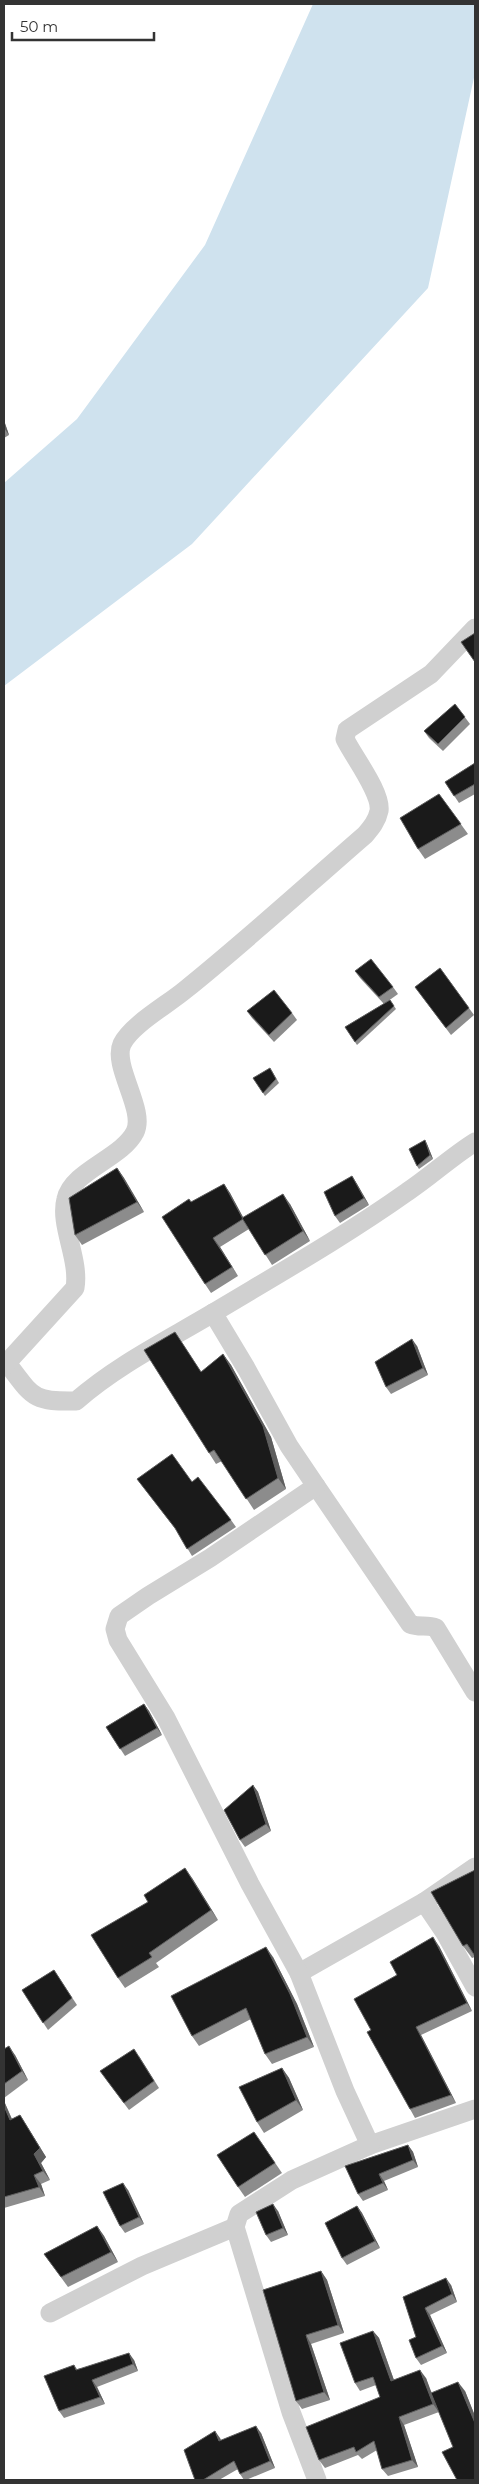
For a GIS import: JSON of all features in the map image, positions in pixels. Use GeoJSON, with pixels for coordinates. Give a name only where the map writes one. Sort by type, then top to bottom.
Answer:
{"type":"FeatureCollection","features":[{"type":"Feature","properties":{"kind":"street"},"geometry":{"type":"LineString","coordinates":[[475,628],[430,674],[347,730],[345,739],[377,797],[379,809],[376,820],[365,835],[185,990],[126,1036],[119,1050],[135,1106],[136,1130],[128,1142],[72,1186],[66,1199],[65,1213],[77,1275],[74,1288],[5,1365],[30,1394],[49,1402],[76,1401],[97,1382],[122,1366],[213,1314],[342,1235],[409,1191],[454,1155],[475,1142]]}},
{"type":"Feature","properties":{"kind":"street"},"geometry":{"type":"LineString","coordinates":[[213,1314],[246,1368],[289,1446],[410,1624],[418,1628],[429,1625],[436,1628],[475,1692]]}},
{"type":"Feature","properties":{"kind":"street"},"geometry":{"type":"LineString","coordinates":[[316,1486],[210,1558],[119,1616],[114,1629],[118,1640],[166,1718],[250,1884],[299,1973],[345,2091],[370,2145]]}},
{"type":"Feature","properties":{"kind":"street"},"geometry":{"type":"LineString","coordinates":[[299,1973],[424,1902],[475,1867]]}},
{"type":"Feature","properties":{"kind":"street"},"geometry":{"type":"LineString","coordinates":[[424,1902],[445,1933],[475,1987]]}},
{"type":"Feature","properties":{"kind":"street"},"geometry":{"type":"LineString","coordinates":[[317,2480],[291,2412],[235,2227],[239,2214],[292,2180],[370,2145],[475,2109]]}},
{"type":"Feature","properties":{"kind":"street"},"geometry":{"type":"LineString","coordinates":[[50,2313],[142,2266],[235,2227]]}},
{"type":"Feature","properties":{"kind":"water"},"geometry":{"type":"Polygon","coordinates":[[[313,4],[475,4],[475,73],[428,288],[192,544],[4,686],[4,483],[77,419],[205,245],[313,4]]]}},
{"type":"Feature","properties":{"kind":"building"},"geometry":{"type":"Polygon","coordinates":[[[475,633],[475,662],[461,642],[475,633]]]}},
{"type":"Feature","properties":{"kind":"building"},"geometry":{"type":"Polygon","coordinates":[[[455,704],[465,717],[438,744],[424,731],[455,704]]]}},
{"type":"Feature","properties":{"kind":"building"},"geometry":{"type":"Polygon","coordinates":[[[475,763],[475,784],[454,796],[445,782],[475,763]]]}},
{"type":"Feature","properties":{"kind":"building"},"geometry":{"type":"Polygon","coordinates":[[[439,794],[461,824],[418,849],[400,818],[439,794]]]}},
{"type":"Feature","properties":{"kind":"building"},"geometry":{"type":"Polygon","coordinates":[[[371,959],[393,987],[379,997],[355,971],[371,959]]]}},
{"type":"Feature","properties":{"kind":"building"},"geometry":{"type":"Polygon","coordinates":[[[440,968],[469,1008],[446,1028],[415,987],[440,968]]]}},
{"type":"Feature","properties":{"kind":"building"},"geometry":{"type":"Polygon","coordinates":[[[274,990],[292,1013],[269,1035],[247,1011],[274,990]]]}},
{"type":"Feature","properties":{"kind":"building"},"geometry":{"type":"Polygon","coordinates":[[[390,1000],[394,1006],[355,1042],[345,1027],[390,1000]]]}},
{"type":"Feature","properties":{"kind":"building"},"geometry":{"type":"Polygon","coordinates":[[[270,1068],[276,1079],[263,1093],[253,1078],[270,1068]]]}},
{"type":"Feature","properties":{"kind":"building"},"geometry":{"type":"Polygon","coordinates":[[[425,1140],[430,1155],[417,1166],[409,1149],[425,1140]]]}},
{"type":"Feature","properties":{"kind":"building"},"geometry":{"type":"Polygon","coordinates":[[[117,1168],[137,1202],[75,1235],[69,1198],[117,1168]]]}},
{"type":"Feature","properties":{"kind":"building"},"geometry":{"type":"Polygon","coordinates":[[[352,1176],[364,1198],[335,1216],[324,1192],[352,1176]]]}},
{"type":"Feature","properties":{"kind":"building"},"geometry":{"type":"Polygon","coordinates":[[[224,1184],[243,1219],[213,1238],[232,1267],[205,1284],[162,1217],[189,1199],[191,1202],[224,1184]]]}},
{"type":"Feature","properties":{"kind":"building"},"geometry":{"type":"Polygon","coordinates":[[[283,1194],[303,1231],[265,1255],[242,1218],[283,1194]]]}},
{"type":"Feature","properties":{"kind":"building"},"geometry":{"type":"Polygon","coordinates":[[[175,1332],[201,1372],[223,1354],[263,1426],[278,1478],[246,1499],[214,1450],[209,1453],[144,1350],[175,1332]]]}},
{"type":"Feature","properties":{"kind":"building"},"geometry":{"type":"Polygon","coordinates":[[[412,1339],[423,1368],[386,1387],[375,1362],[412,1339]]]}},
{"type":"Feature","properties":{"kind":"building"},"geometry":{"type":"Polygon","coordinates":[[[172,1454],[192,1482],[198,1477],[231,1520],[187,1549],[175,1528],[137,1479],[172,1454]]]}},
{"type":"Feature","properties":{"kind":"building"},"geometry":{"type":"Polygon","coordinates":[[[144,1704],[157,1728],[120,1749],[106,1727],[144,1704]]]}},
{"type":"Feature","properties":{"kind":"building"},"geometry":{"type":"Polygon","coordinates":[[[253,1785],[266,1824],[240,1840],[224,1810],[253,1785]]]}},
{"type":"Feature","properties":{"kind":"building"},"geometry":{"type":"Polygon","coordinates":[[[185,1868],[211,1910],[149,1953],[152,1957],[118,1978],[91,1935],[148,1902],[144,1895],[185,1868]]]}},
{"type":"Feature","properties":{"kind":"building"},"geometry":{"type":"Polygon","coordinates":[[[475,1870],[475,1956],[467,1944],[463,1946],[431,1892],[475,1870]]]}},
{"type":"Feature","properties":{"kind":"building"},"geometry":{"type":"Polygon","coordinates":[[[433,1937],[467,2003],[416,2027],[451,2095],[410,2109],[367,2032],[371,2030],[354,1999],[397,1975],[390,1962],[433,1937]]]}},
{"type":"Feature","properties":{"kind":"building"},"geometry":{"type":"Polygon","coordinates":[[[266,1947],[290,1994],[307,2037],[265,2054],[246,2008],[192,2036],[171,1996],[266,1947]]]}},
{"type":"Feature","properties":{"kind":"building"},"geometry":{"type":"Polygon","coordinates":[[[54,1970],[72,1998],[43,2023],[22,1990],[54,1970]]]}},
{"type":"Feature","properties":{"kind":"building"},"geometry":{"type":"Polygon","coordinates":[[[9,2046],[22,2071],[4,2084],[4,2049],[9,2046]]]}},
{"type":"Feature","properties":{"kind":"building"},"geometry":{"type":"Polygon","coordinates":[[[134,2049],[154,2081],[124,2103],[100,2071],[134,2049]]]}},
{"type":"Feature","properties":{"kind":"building"},"geometry":{"type":"Polygon","coordinates":[[[282,2068],[296,2100],[257,2122],[239,2087],[282,2068]]]}},
{"type":"Feature","properties":{"kind":"building"},"geometry":{"type":"Polygon","coordinates":[[[4,2106],[10,2120],[20,2115],[40,2148],[34,2154],[43,2171],[34,2175],[39,2187],[4,2197],[4,2106]]]}},
{"type":"Feature","properties":{"kind":"building"},"geometry":{"type":"Polygon","coordinates":[[[254,2132],[275,2163],[238,2187],[217,2155],[254,2132]]]}},
{"type":"Feature","properties":{"kind":"building"},"geometry":{"type":"Polygon","coordinates":[[[408,2145],[413,2160],[379,2174],[383,2183],[358,2194],[345,2166],[408,2145]]]}},
{"type":"Feature","properties":{"kind":"building"},"geometry":{"type":"Polygon","coordinates":[[[123,2183],[139,2217],[120,2226],[103,2192],[123,2183]]]}},
{"type":"Feature","properties":{"kind":"building"},"geometry":{"type":"Polygon","coordinates":[[[273,2204],[283,2228],[266,2235],[256,2212],[273,2204]]]}},
{"type":"Feature","properties":{"kind":"building"},"geometry":{"type":"Polygon","coordinates":[[[357,2206],[375,2241],[342,2258],[325,2223],[357,2206]]]}},
{"type":"Feature","properties":{"kind":"building"},"geometry":{"type":"Polygon","coordinates":[[[97,2226],[111,2252],[61,2277],[44,2254],[97,2226]]]}},
{"type":"Feature","properties":{"kind":"building"},"geometry":{"type":"Polygon","coordinates":[[[321,2271],[338,2325],[306,2335],[324,2392],[296,2401],[263,2290],[321,2271]]]}},
{"type":"Feature","properties":{"kind":"building"},"geometry":{"type":"Polygon","coordinates":[[[446,2278],[452,2294],[425,2308],[442,2346],[416,2358],[409,2340],[416,2337],[403,2297],[446,2278]]]}},
{"type":"Feature","properties":{"kind":"building"},"geometry":{"type":"Polygon","coordinates":[[[373,2331],[391,2381],[420,2370],[433,2404],[399,2417],[412,2460],[382,2469],[374,2441],[356,2452],[354,2447],[319,2460],[306,2427],[380,2397],[373,2377],[355,2383],[340,2343],[373,2331]]]}},
{"type":"Feature","properties":{"kind":"building"},"geometry":{"type":"Polygon","coordinates":[[[129,2353],[133,2364],[92,2380],[100,2397],[59,2411],[44,2376],[74,2365],[76,2370],[129,2353]]]}},
{"type":"Feature","properties":{"kind":"building"},"geometry":{"type":"Polygon","coordinates":[[[458,2382],[475,2423],[475,2480],[457,2480],[442,2452],[453,2447],[431,2393],[458,2382]]]}},
{"type":"Feature","properties":{"kind":"building"},"geometry":{"type":"Polygon","coordinates":[[[256,2426],[270,2461],[240,2474],[234,2461],[203,2480],[195,2480],[184,2450],[215,2431],[219,2441],[256,2426]]]}}]}
